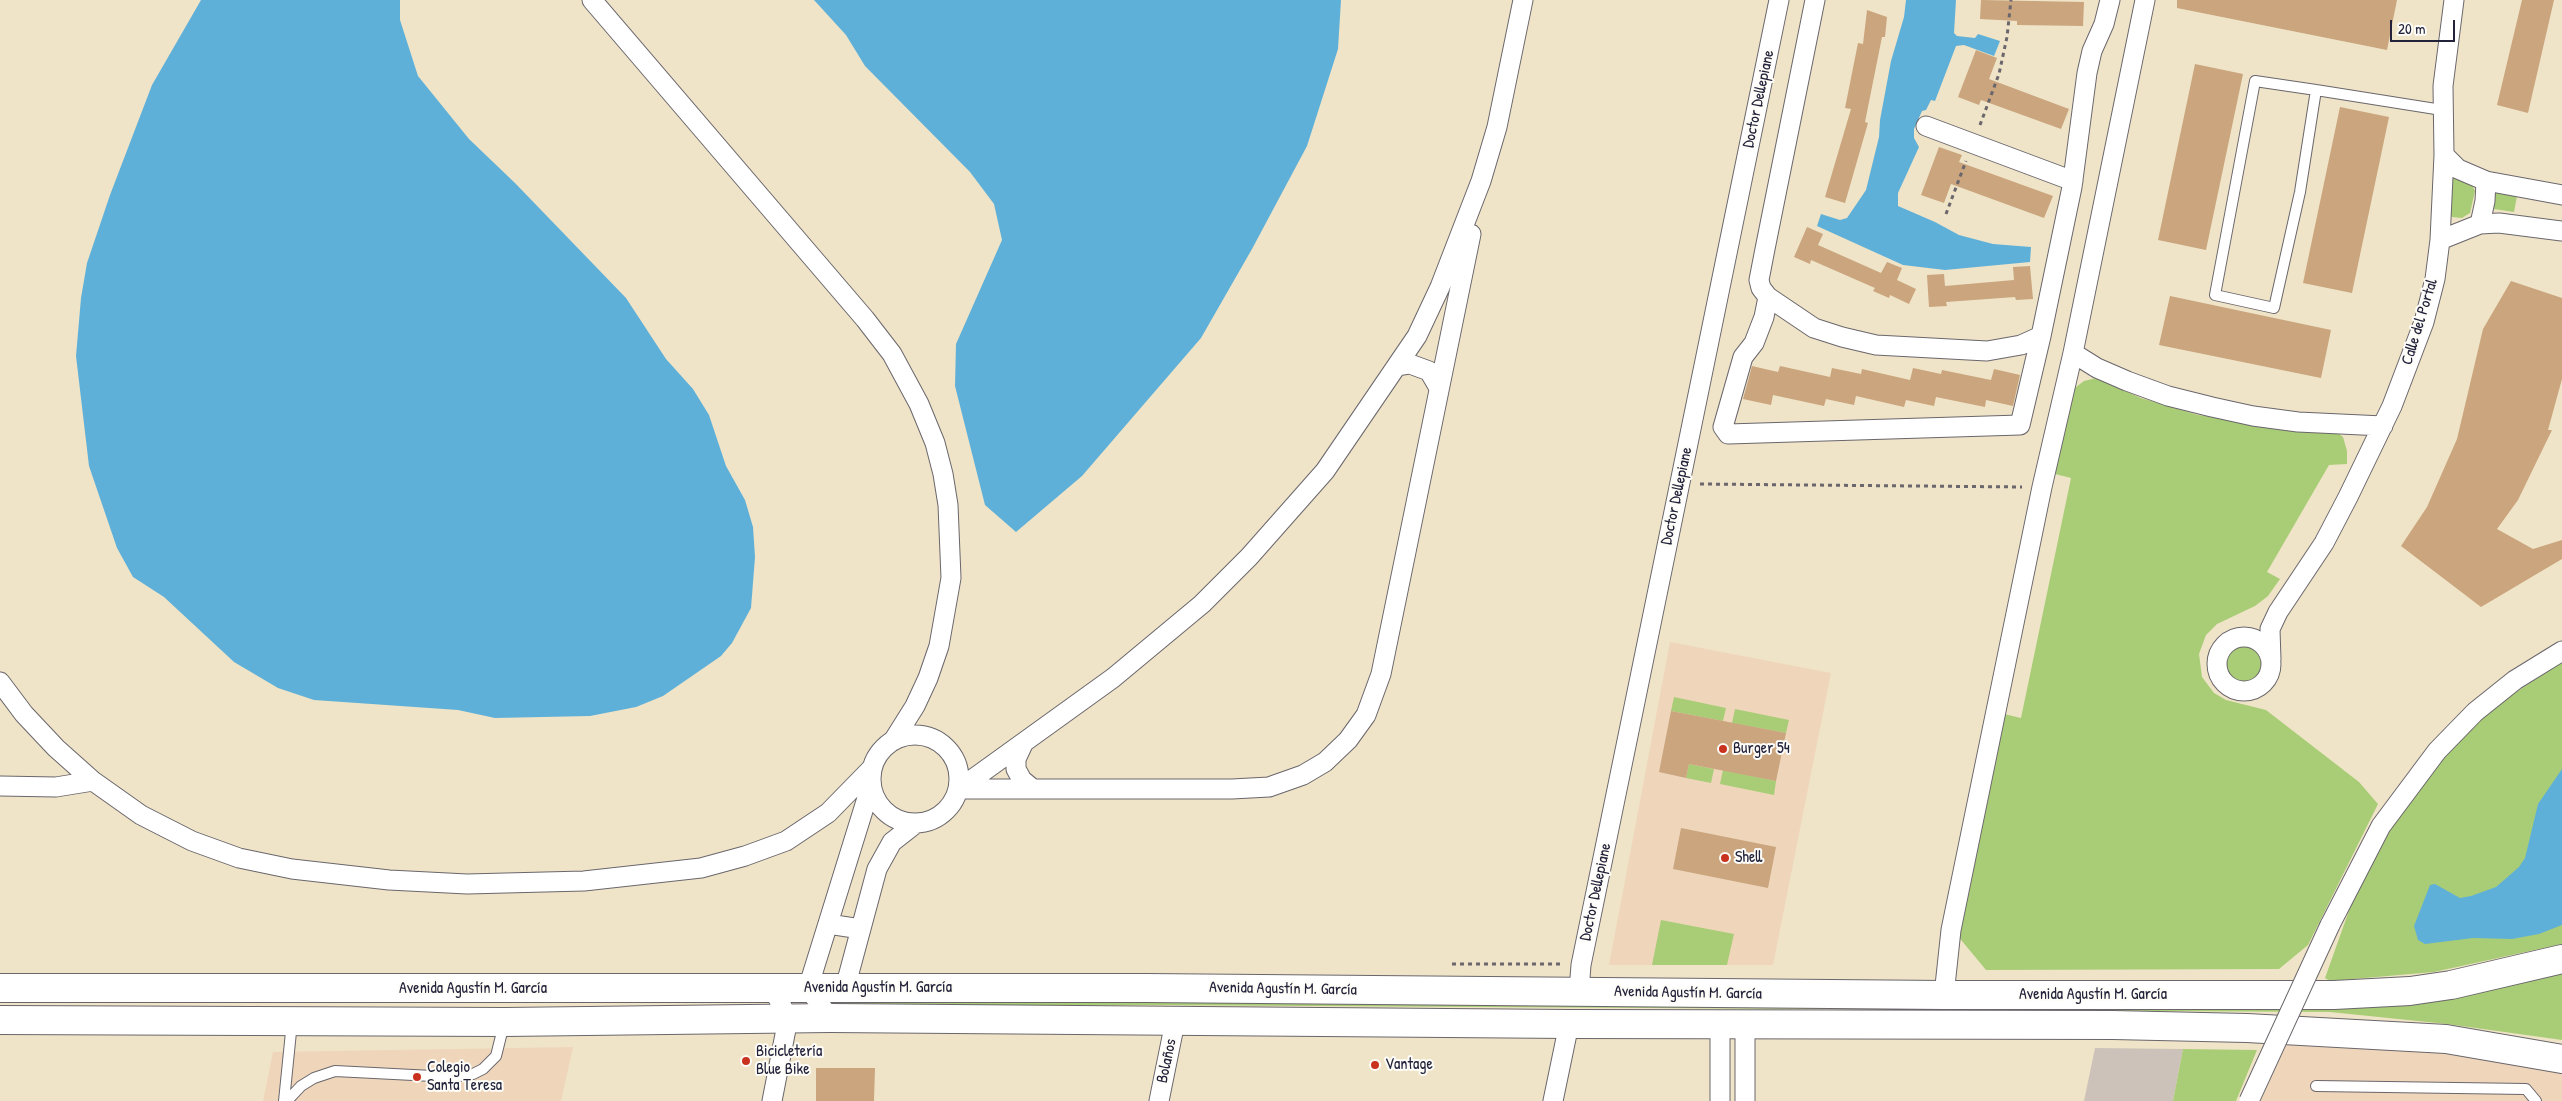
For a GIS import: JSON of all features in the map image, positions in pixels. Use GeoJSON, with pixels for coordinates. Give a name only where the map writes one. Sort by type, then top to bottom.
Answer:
{"type":"FeatureCollection","features":[{"type":"Feature","properties":{"kind":"main road","name":"Avenida Agustín M. García"},"geometry":{"type":"LineString","coordinates":[[0,988],[1146,988],[1944,996],[2370,994],[2451,985],[2562,959]]}},
{"type":"Feature","properties":{"kind":"main road","name":"Avenida Agustín M. García"},"geometry":{"type":"LineString","coordinates":[[0,1020],[505,1022],[830,1018],[1176,1022],[2103,1025],[2247,1028],[2446,1038],[2562,1059]]}},
{"type":"Feature","properties":{"kind":"street"},"geometry":{"type":"LineString","coordinates":[[592,0],[865,319],[892,354],[919,404],[935,443],[948,505],[951,578],[939,646],[928,678],[915,706],[893,741]]}},
{"type":"Feature","properties":{"kind":"street"},"geometry":{"type":"LineString","coordinates":[[959,789],[1113,678],[1202,604],[1242,564],[1325,471],[1417,336],[1440,287],[1481,181],[1497,127],[1524,0]]}},
{"type":"Feature","properties":{"kind":"street","name":"Doctor Dellepiane"},"geometry":{"type":"LineString","coordinates":[[1579,992],[1581,966],[1779,0]]}},
{"type":"Feature","properties":{"kind":"street"},"geometry":{"type":"LineString","coordinates":[[1815,0],[1759,280],[1760,288],[1768,297],[1814,328],[1876,344],[1987,351],[2021,345],[2041,336]]}},
{"type":"Feature","properties":{"kind":"street"},"geometry":{"type":"LineString","coordinates":[[1768,297],[1764,317],[1754,343],[1743,357],[1723,426],[1728,434],[2020,425],[2041,336],[2073,181],[2090,58],[2104,24],[2110,0]]}},
{"type":"Feature","properties":{"kind":"street"},"geometry":{"type":"LineString","coordinates":[[1944,996],[1951,930],[2042,487],[2073,353],[2145,0]]}},
{"type":"Feature","properties":{"kind":"street","name":"Calle del Portal"},"geometry":{"type":"LineString","coordinates":[[2278,612],[2324,543],[2383,426],[2424,322],[2435,279],[2440,240],[2444,155],[2443,86],[2454,0]]}},
{"type":"Feature","properties":{"kind":"street"},"geometry":{"type":"LineString","coordinates":[[1926,126],[2073,181]]}},
{"type":"Feature","properties":{"kind":"street"},"geometry":{"type":"LineString","coordinates":[[2444,155],[2458,169],[2486,182],[2562,195]]}},
{"type":"Feature","properties":{"kind":"street"},"geometry":{"type":"LineString","coordinates":[[959,789],[1232,789],[1269,787],[1302,775],[1325,762],[1348,740],[1366,715],[1381,674],[1481,181]]}},
{"type":"Feature","properties":{"kind":"street"},"geometry":{"type":"LineString","coordinates":[[2480,224],[2485,201],[2486,182]]}},
{"type":"Feature","properties":{"kind":"street"},"geometry":{"type":"LineString","coordinates":[[2440,240],[2480,224],[2499,222],[2562,231]]}},
{"type":"Feature","properties":{"kind":"street"},"geometry":{"type":"LineString","coordinates":[[2073,353],[2127,381],[2168,396],[2212,407],[2298,422],[2383,426]]}},
{"type":"Feature","properties":{"kind":"street"},"geometry":{"type":"LineString","coordinates":[[1398,366],[1410,364],[1420,366],[1429,371],[1439,388]]}},
{"type":"Feature","properties":{"kind":"street"},"geometry":{"type":"LineString","coordinates":[[2278,612],[2270,629],[2271,660],[2267,678],[2253,690],[2235,690],[2227,685],[2217,670],[2218,652],[2224,644],[2264,626],[2278,612]]}},
{"type":"Feature","properties":{"kind":"street"},"geometry":{"type":"LineString","coordinates":[[2240,636],[2249,636],[2264,645],[2271,660]]}},
{"type":"Feature","properties":{"kind":"street"},"geometry":{"type":"LineString","coordinates":[[2249,1101],[2330,925],[2381,826],[2437,751],[2474,712],[2515,680],[2562,650]]}},
{"type":"Feature","properties":{"kind":"street"},"geometry":{"type":"LineString","coordinates":[[0,682],[24,714],[56,748],[93,781],[140,815],[192,841],[239,858],[302,870],[389,880],[467,884],[584,881],[700,868],[745,856],[786,841],[822,817],[871,777]]}},
{"type":"Feature","properties":{"kind":"street"},"geometry":{"type":"LineString","coordinates":[[830,1018],[808,988],[871,777],[883,748],[893,741],[906,735],[921,735],[935,739],[947,748],[956,760],[960,774],[959,789],[953,803],[943,814],[929,821],[915,824],[892,842],[877,869],[846,988]]}},
{"type":"Feature","properties":{"kind":"street"},"geometry":{"type":"LineString","coordinates":[[1023,744],[1016,759],[1016,769],[1022,780],[1033,789]]}},
{"type":"Feature","properties":{"kind":"street"},"geometry":{"type":"LineString","coordinates":[[871,777],[874,797],[891,816],[915,824]]}},
{"type":"Feature","properties":{"kind":"street"},"geometry":{"type":"LineString","coordinates":[[0,786],[56,787],[93,781]]}},
{"type":"Feature","properties":{"kind":"street"},"geometry":{"type":"LineString","coordinates":[[828,924],[861,930]]}},
{"type":"Feature","properties":{"kind":"street"},"geometry":{"type":"LineString","coordinates":[[772,1101],[788,1019],[773,988]]}},
{"type":"Feature","properties":{"kind":"street","name":"Bolaños"},"geometry":{"type":"LineString","coordinates":[[1159,1101],[1176,1022]]}},
{"type":"Feature","properties":{"kind":"street"},"geometry":{"type":"LineString","coordinates":[[1720,1101],[1733,1023]]}},
{"type":"Feature","properties":{"kind":"street"},"geometry":{"type":"LineString","coordinates":[[1733,1023],[1745,1101]]}},
{"type":"Feature","properties":{"kind":"street"},"geometry":{"type":"LineString","coordinates":[[1553,1101],[1569,1024]]}},
{"type":"Feature","properties":{"kind":"lane"},"geometry":{"type":"LineString","coordinates":[[2316,90],[2300,192],[2274,308],[2215,295],[2255,81],[2316,90],[2442,110]]}},
{"type":"Feature","properties":{"kind":"lane"},"geometry":{"type":"LineString","coordinates":[[286,1101],[292,1021]]}},
{"type":"Feature","properties":{"kind":"lane"},"geometry":{"type":"LineString","coordinates":[[286,1101],[301,1086],[314,1078],[335,1071],[452,1077],[473,1074],[483,1069],[496,1056],[505,1022]]}},
{"type":"Feature","properties":{"kind":"lane"},"geometry":{"type":"LineString","coordinates":[[2316,1086],[2526,1089],[2536,1101]]}},
{"type":"Feature","properties":{"kind":"path"},"geometry":{"type":"LineString","coordinates":[[1946,214],[1999,74],[2007,37],[2011,0]]}},
{"type":"Feature","properties":{"kind":"path"},"geometry":{"type":"LineString","coordinates":[[1680,484],[2042,487]]}},
{"type":"Feature","properties":{"kind":"shaded area"},"geometry":{"type":"Polygon","coordinates":[[[1670,642],[1831,673],[1773,965],[1609,965],[1670,642]]]}},
{"type":"Feature","properties":{"kind":"shaded area"},"geometry":{"type":"Polygon","coordinates":[[[2291,1034],[2357,1038],[2562,1072],[2562,1101],[2261,1101],[2291,1034]]]}},
{"type":"Feature","properties":{"kind":"shaded area","name":"Colegio Santa Teresa"},"geometry":{"type":"Polygon","coordinates":[[[573,1047],[561,1101],[263,1101],[273,1052],[573,1047]]]}},
{"type":"Feature","properties":{"kind":"shaded area"},"geometry":{"type":"Polygon","coordinates":[[[2095,1048],[2183,1049],[2173,1101],[2084,1101],[2095,1048]]]}},
{"type":"Feature","properties":{"kind":"green space"},"geometry":{"type":"Polygon","coordinates":[[[2457,177],[2471,183],[2475,191],[2470,213],[2462,218],[2452,217],[2447,210],[2452,179],[2457,177]]]}},
{"type":"Feature","properties":{"kind":"green space"},"geometry":{"type":"Polygon","coordinates":[[[2495,186],[2562,198],[2562,205],[2517,196],[2514,212],[2494,209],[2492,206],[2495,186]]]}},
{"type":"Feature","properties":{"kind":"green space"},"geometry":{"type":"Polygon","coordinates":[[[2096,378],[2141,398],[2198,415],[2313,430],[2334,430],[2343,437],[2347,451],[2347,464],[2329,465],[2267,572],[2280,579],[2268,596],[2255,606],[2217,624],[2206,635],[2199,654],[2202,677],[2214,693],[2226,700],[2266,710],[2359,782],[2378,804],[2308,945],[2279,969],[1986,970],[1957,935],[2004,714],[2021,718],[2071,478],[2055,474],[2069,401],[2072,390],[2084,381],[2096,378]]]}},
{"type":"Feature","properties":{"kind":"green space"},"geometry":{"type":"Polygon","coordinates":[[[2244,644],[2258,650],[2264,664],[2258,678],[2244,684],[2230,678],[2224,664],[2230,650],[2244,644]]]}},
{"type":"Feature","properties":{"kind":"green space"},"geometry":{"type":"Polygon","coordinates":[[[2562,661],[2562,944],[2434,972],[2330,981],[2325,978],[2351,905],[2386,837],[2416,790],[2450,750],[2487,712],[2562,661]]]}},
{"type":"Feature","properties":{"kind":"green space"},"geometry":{"type":"Polygon","coordinates":[[[1674,697],[1726,708],[1723,721],[1671,711],[1674,697]]]}},
{"type":"Feature","properties":{"kind":"green space"},"geometry":{"type":"Polygon","coordinates":[[[1735,709],[1789,720],[1786,733],[1732,723],[1735,709]]]}},
{"type":"Feature","properties":{"kind":"green space"},"geometry":{"type":"Polygon","coordinates":[[[1689,764],[1714,769],[1711,783],[1686,778],[1689,764]]]}},
{"type":"Feature","properties":{"kind":"green space"},"geometry":{"type":"Polygon","coordinates":[[[1723,770],[1776,781],[1774,795],[1720,784],[1723,770]]]}},
{"type":"Feature","properties":{"kind":"green space"},"geometry":{"type":"Polygon","coordinates":[[[1661,920],[1734,934],[1727,965],[1652,965],[1661,920]]]}},
{"type":"Feature","properties":{"kind":"green space"},"geometry":{"type":"Polygon","coordinates":[[[2562,970],[2562,1040],[2447,1024],[2330,1012],[1142,1005],[833,1006],[826,996],[2331,1003],[2562,970]]]}},
{"type":"Feature","properties":{"kind":"green space"},"geometry":{"type":"Polygon","coordinates":[[[2183,1049],[2257,1050],[2236,1101],[2173,1101],[2183,1049]]]}},
{"type":"Feature","properties":{"kind":"water"},"geometry":{"type":"Polygon","coordinates":[[[201,0],[400,0],[400,20],[418,76],[469,139],[515,183],[626,298],[666,359],[693,389],[709,415],[726,466],[745,500],[753,527],[755,557],[751,608],[732,643],[721,656],[663,696],[636,707],[590,716],[495,718],[458,710],[314,700],[278,688],[234,662],[164,597],[133,577],[117,548],[89,466],[76,356],[81,298],[87,263],[110,195],[152,85],[201,0]]]}},
{"type":"Feature","properties":{"kind":"water"},"geometry":{"type":"Polygon","coordinates":[[[814,0],[1341,0],[1338,49],[1307,146],[1252,249],[1201,338],[1082,476],[1016,532],[985,505],[955,386],[956,344],[1002,240],[994,204],[970,172],[865,66],[846,35],[814,0]]]}},
{"type":"Feature","properties":{"kind":"water"},"geometry":{"type":"Polygon","coordinates":[[[1906,0],[1956,0],[1954,33],[1957,36],[1975,38],[1978,34],[2000,41],[1994,56],[1964,45],[1956,46],[1935,101],[1931,100],[1926,110],[1922,111],[1914,129],[1914,138],[1919,147],[1898,193],[1898,206],[1959,235],[1993,244],[2031,247],[2030,262],[1945,270],[1903,265],[1817,226],[1821,214],[1840,220],[1847,218],[1866,190],[1879,137],[1880,120],[1891,61],[1904,17],[1906,0]]]}},
{"type":"Feature","properties":{"kind":"water"},"geometry":{"type":"Polygon","coordinates":[[[2562,769],[2562,925],[2539,934],[2512,939],[2473,938],[2425,944],[2418,940],[2414,926],[2430,885],[2435,884],[2460,898],[2471,896],[2496,887],[2519,867],[2525,858],[2538,804],[2562,769]]]}},
{"type":"Feature","properties":{"kind":"building"},"geometry":{"type":"Polygon","coordinates":[[[1981,0],[2084,2],[2083,26],[2017,25],[2017,21],[1980,19],[1981,0]]]}},
{"type":"Feature","properties":{"kind":"building"},"geometry":{"type":"Polygon","coordinates":[[[2177,0],[2397,0],[2387,50],[2177,8],[2177,0]]]}},
{"type":"Feature","properties":{"kind":"building"},"geometry":{"type":"Polygon","coordinates":[[[2522,0],[2554,0],[2528,113],[2497,105],[2522,0]]]}},
{"type":"Feature","properties":{"kind":"building"},"geometry":{"type":"Polygon","coordinates":[[[1867,10],[1887,17],[1885,37],[1882,37],[1865,122],[1868,123],[1845,203],[1825,197],[1851,109],[1845,108],[1858,43],[1863,44],[1867,10]]]}},
{"type":"Feature","properties":{"kind":"building"},"geometry":{"type":"Polygon","coordinates":[[[1976,50],[1997,58],[1989,79],[2069,109],[2061,129],[1981,100],[1979,105],[1958,97],[1976,50]]]}},
{"type":"Feature","properties":{"kind":"building"},"geometry":{"type":"Polygon","coordinates":[[[2195,64],[2243,74],[2206,250],[2158,240],[2195,64]]]}},
{"type":"Feature","properties":{"kind":"building"},"geometry":{"type":"Polygon","coordinates":[[[2340,107],[2389,117],[2352,293],[2303,283],[2340,107]]]}},
{"type":"Feature","properties":{"kind":"building"},"geometry":{"type":"Polygon","coordinates":[[[1939,147],[1962,155],[1959,162],[2053,196],[2044,218],[1951,184],[1944,203],[1921,195],[1939,147]]]}},
{"type":"Feature","properties":{"kind":"building"},"geometry":{"type":"Polygon","coordinates":[[[1807,227],[1823,234],[1818,245],[1881,273],[1887,262],[1902,268],[1897,280],[1916,289],[1909,304],[1890,295],[1889,298],[1873,291],[1875,288],[1811,260],[1810,264],[1794,257],[1807,227]]]}},
{"type":"Feature","properties":{"kind":"building"},"geometry":{"type":"Polygon","coordinates":[[[2030,266],[2033,299],[2016,300],[2015,297],[1946,302],[1947,306],[1929,307],[1927,275],[1944,274],[1945,286],[2014,280],[2013,267],[2030,266]]]}},
{"type":"Feature","properties":{"kind":"building"},"geometry":{"type":"Polygon","coordinates":[[[2511,281],[2562,298],[2562,379],[2548,430],[2552,430],[2518,500],[2497,529],[2533,549],[2562,540],[2562,559],[2481,607],[2401,546],[2427,507],[2457,439],[2483,329],[2511,281]]]}},
{"type":"Feature","properties":{"kind":"building"},"geometry":{"type":"Polygon","coordinates":[[[2170,296],[2331,330],[2321,378],[2159,345],[2170,296]]]}},
{"type":"Feature","properties":{"kind":"building"},"geometry":{"type":"Polygon","coordinates":[[[1752,366],[1778,372],[1780,366],[1830,377],[1832,368],[1861,374],[1862,369],[1910,380],[1913,368],[1941,374],[1942,370],[1991,380],[1994,369],[2020,375],[2013,406],[1986,400],[1985,407],[1936,397],[1934,406],[1906,400],[1904,407],[1856,396],[1854,405],[1826,399],[1824,406],[1773,395],[1771,405],[1743,399],[1752,366]]]}},
{"type":"Feature","properties":{"kind":"building","name":"Burger 54"},"geometry":{"type":"Polygon","coordinates":[[[1671,711],[1786,733],[1776,781],[1689,764],[1686,778],[1659,772],[1671,711]]]}},
{"type":"Feature","properties":{"kind":"building","name":"Shell"},"geometry":{"type":"Polygon","coordinates":[[[1681,828],[1776,847],[1768,888],[1673,869],[1681,828]]]}},
{"type":"Feature","properties":{"kind":"building"},"geometry":{"type":"Polygon","coordinates":[[[816,1068],[875,1068],[874,1101],[816,1101],[816,1068]]]}},
{"type":"Feature","properties":{"kind":"place","name":"Burger 54"},"geometry":{"type":"Point","coordinates":[1723,749]}},
{"type":"Feature","properties":{"kind":"place","name":"Shell"},"geometry":{"type":"Point","coordinates":[1725,858]}},
{"type":"Feature","properties":{"kind":"place","name":"Bicicletería Blue Bike"},"geometry":{"type":"Point","coordinates":[746,1061]}},
{"type":"Feature","properties":{"kind":"place","name":"Vantage"},"geometry":{"type":"Point","coordinates":[1375,1065]}},
{"type":"Feature","properties":{"kind":"place","name":"Colegio Santa Teresa"},"geometry":{"type":"Point","coordinates":[417,1077]}}]}
